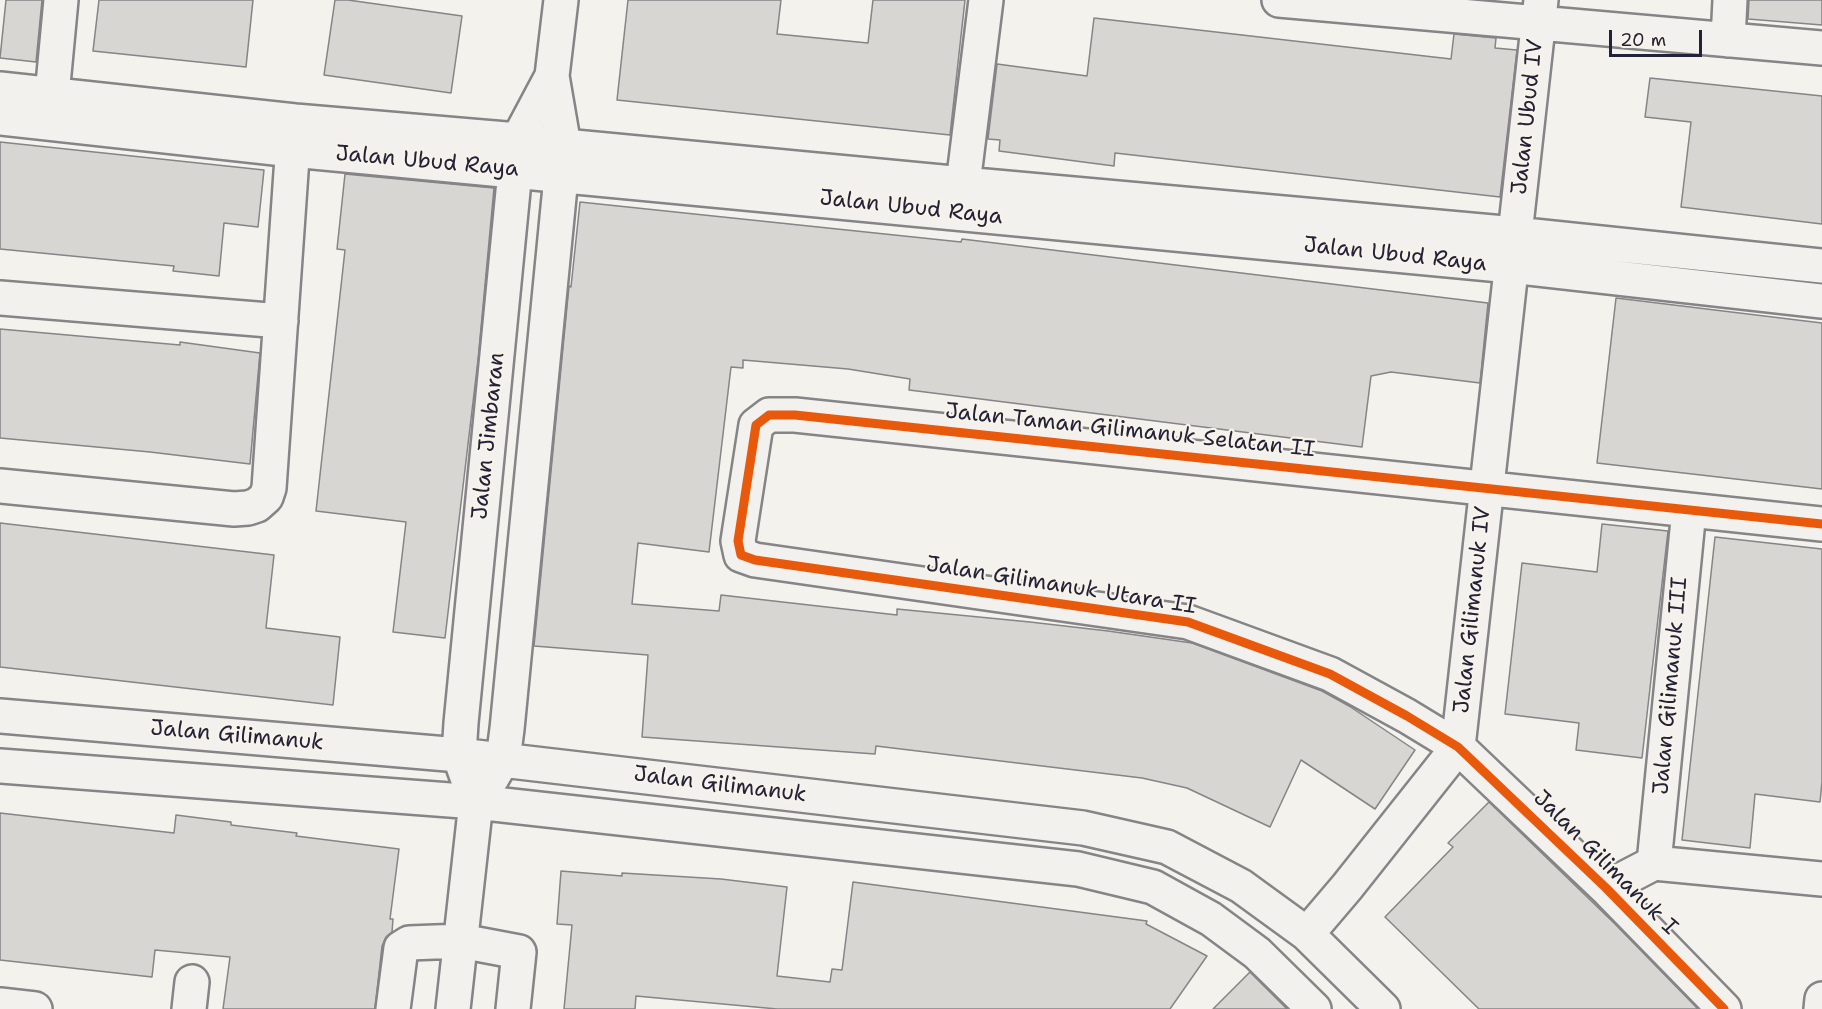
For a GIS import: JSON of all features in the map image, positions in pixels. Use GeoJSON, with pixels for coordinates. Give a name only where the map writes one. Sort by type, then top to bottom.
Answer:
{"type":"FeatureCollection","features":[{"type":"Feature","properties":{"kind":"street"},"geometry":{"type":"LineString","coordinates":[[52,95],[61,0]]}},
{"type":"Feature","properties":{"kind":"street","name":"Jalan Jimbaran"},"geometry":{"type":"LineString","coordinates":[[453,1009],[476,802],[503,759],[508,721],[562,160],[552,76],[561,0]]}},
{"type":"Feature","properties":{"kind":"street"},"geometry":{"type":"LineString","coordinates":[[963,184],[986,0]]}},
{"type":"Feature","properties":{"kind":"street"},"geometry":{"type":"LineString","coordinates":[[1279,0],[1540,11],[1728,40],[1822,48]]}},
{"type":"Feature","properties":{"kind":"street"},"geometry":{"type":"LineString","coordinates":[[1728,40],[1730,0]]}},
{"type":"Feature","properties":{"kind":"street","name":"Jalan Ubud IV"},"geometry":{"type":"LineString","coordinates":[[1515,234],[1540,11]]}},
{"type":"Feature","properties":{"kind":"street","name":"Jalan Jimbaran"},"geometry":{"type":"LineString","coordinates":[[476,802],[459,755],[516,155],[552,76]]}},
{"type":"Feature","properties":{"kind":"street","name":"Jalan Ubud Raya"},"geometry":{"type":"LineString","coordinates":[[0,89],[52,95],[294,135]]}},
{"type":"Feature","properties":{"kind":"street","name":"Jalan Ubud Raya"},"geometry":{"type":"LineString","coordinates":[[0,118],[294,135],[610,164],[963,184],[1515,234],[1822,266]]}},
{"type":"Feature","properties":{"kind":"street"},"geometry":{"type":"LineString","coordinates":[[0,486],[234,508],[248,508],[257,505],[266,497],[269,488],[294,135]]}},
{"type":"Feature","properties":{"kind":"street","name":"Jalan Ubud Raya"},"geometry":{"type":"LineString","coordinates":[[610,164],[1822,301]]}},
{"type":"Feature","properties":{"kind":"street","name":"Jalan Gilimanuk IV"},"geometry":{"type":"LineString","coordinates":[[1458,747],[1515,234]]}},
{"type":"Feature","properties":{"kind":"street"},"geometry":{"type":"LineString","coordinates":[[0,298],[281,321]]}},
{"type":"Feature","properties":{"kind":"street","name":"Jalan Taman Gilimanuk Selatan II"},"geometry":{"type":"LineString","coordinates":[[741,555],[738,541],[756,425],[769,415],[807,416],[1822,524]]}},
{"type":"Feature","properties":{"kind":"street","name":"Jalan Gilimanuk III"},"geometry":{"type":"LineString","coordinates":[[1654,863],[1689,510]]}},
{"type":"Feature","properties":{"kind":"street","name":"Jalan Gilimanuk Utara II"},"geometry":{"type":"LineString","coordinates":[[741,555],[755,560],[1188,622],[1330,674],[1458,747]]}},
{"type":"Feature","properties":{"kind":"street","name":"Jalan Gilimanuk"},"geometry":{"type":"LineString","coordinates":[[0,716],[503,759],[1093,830],[1167,847],[1241,886],[1307,934],[1383,1009]]}},
{"type":"Feature","properties":{"kind":"street"},"geometry":{"type":"LineString","coordinates":[[462,717],[508,721]]}},
{"type":"Feature","properties":{"kind":"street"},"geometry":{"type":"LineString","coordinates":[[1307,934],[1458,747]]}},
{"type":"Feature","properties":{"kind":"street","name":"Jalan Gilimanuk I"},"geometry":{"type":"LineString","coordinates":[[1458,747],[1606,888],[1724,1009]]}},
{"type":"Feature","properties":{"kind":"street","name":"Jalan Gilimanuk"},"geometry":{"type":"LineString","coordinates":[[0,766],[476,802],[1078,869],[1153,887],[1211,919],[1257,953],[1314,1009]]}},
{"type":"Feature","properties":{"kind":"street"},"geometry":{"type":"LineString","coordinates":[[1606,888],[1654,863],[1822,879]]}},
{"type":"Feature","properties":{"kind":"street"},"geometry":{"type":"LineString","coordinates":[[393,1009],[401,948],[409,943],[461,941],[519,952],[513,1009]]}},
{"type":"Feature","properties":{"kind":"street"},"geometry":{"type":"LineString","coordinates":[[1821,1009],[1822,999]]}},
{"type":"Feature","properties":{"kind":"street"},"geometry":{"type":"LineString","coordinates":[[0,1005],[35,1009]]}},
{"type":"Feature","properties":{"kind":"building"},"geometry":{"type":"Polygon","coordinates":[[[6,0],[42,0],[36,62],[0,58],[6,0]]]}},
{"type":"Feature","properties":{"kind":"building"},"geometry":{"type":"Polygon","coordinates":[[[99,0],[253,0],[246,67],[93,51],[99,0]]]}},
{"type":"Feature","properties":{"kind":"building"},"geometry":{"type":"Polygon","coordinates":[[[335,0],[462,16],[451,93],[324,75],[335,0]]]}},
{"type":"Feature","properties":{"kind":"building"},"geometry":{"type":"Polygon","coordinates":[[[628,0],[781,0],[777,34],[868,43],[873,0],[965,0],[950,135],[617,100],[628,0]]]}},
{"type":"Feature","properties":{"kind":"building"},"geometry":{"type":"Polygon","coordinates":[[[1749,0],[1822,0],[1822,25],[1748,19],[1749,0]]]}},
{"type":"Feature","properties":{"kind":"building"},"geometry":{"type":"Polygon","coordinates":[[[1094,18],[1451,59],[1454,34],[1496,38],[1495,48],[1517,50],[1500,197],[1115,153],[1114,166],[999,151],[1000,140],[988,139],[997,64],[1087,76],[1094,18]]]}},
{"type":"Feature","properties":{"kind":"building"},"geometry":{"type":"Polygon","coordinates":[[[1650,78],[1822,96],[1822,224],[1681,207],[1691,122],[1645,117],[1650,78]]]}},
{"type":"Feature","properties":{"kind":"building"},"geometry":{"type":"Polygon","coordinates":[[[0,142],[264,170],[258,227],[224,223],[219,276],[173,271],[174,266],[0,249],[0,142]]]}},
{"type":"Feature","properties":{"kind":"building"},"geometry":{"type":"Polygon","coordinates":[[[345,174],[494,188],[478,360],[445,638],[393,632],[406,522],[316,511],[345,250],[337,249],[345,174]]]}},
{"type":"Feature","properties":{"kind":"building"},"geometry":{"type":"Polygon","coordinates":[[[580,202],[961,242],[962,239],[1488,303],[1480,383],[1391,372],[1371,376],[1362,447],[909,390],[910,379],[848,369],[743,360],[743,368],[731,367],[709,552],[638,543],[632,604],[719,611],[721,595],[897,615],[897,609],[1030,622],[1192,643],[1322,691],[1415,750],[1375,809],[1301,760],[1270,827],[1187,788],[1142,778],[876,746],[875,754],[642,737],[648,655],[534,646],[569,286],[571,287],[580,202]]]}},
{"type":"Feature","properties":{"kind":"building"},"geometry":{"type":"Polygon","coordinates":[[[1616,298],[1822,323],[1822,489],[1597,463],[1616,298]]]}},
{"type":"Feature","properties":{"kind":"building"},"geometry":{"type":"Polygon","coordinates":[[[0,329],[180,345],[180,342],[260,353],[250,464],[0,438],[0,329]]]}},
{"type":"Feature","properties":{"kind":"building"},"geometry":{"type":"Polygon","coordinates":[[[0,523],[274,555],[266,628],[340,637],[333,705],[0,667],[0,523]]]}},
{"type":"Feature","properties":{"kind":"building"},"geometry":{"type":"Polygon","coordinates":[[[1602,524],[1668,531],[1642,758],[1576,750],[1579,723],[1505,714],[1522,563],[1597,572],[1602,524]]]}},
{"type":"Feature","properties":{"kind":"building"},"geometry":{"type":"Polygon","coordinates":[[[1715,537],[1822,549],[1822,782],[1820,802],[1755,794],[1750,848],[1682,840],[1715,537]]]}},
{"type":"Feature","properties":{"kind":"building"},"geometry":{"type":"Polygon","coordinates":[[[1489,802],[1615,924],[1698,1009],[1479,1009],[1385,917],[1453,847],[1448,843],[1489,802]]]}},
{"type":"Feature","properties":{"kind":"building"},"geometry":{"type":"Polygon","coordinates":[[[0,813],[174,833],[176,815],[297,833],[296,836],[399,849],[390,919],[393,919],[392,932],[386,937],[382,946],[375,1009],[223,1009],[230,957],[155,950],[152,977],[0,960],[0,813]]]}},
{"type":"Feature","properties":{"kind":"building"},"geometry":{"type":"Polygon","coordinates":[[[561,871],[622,876],[622,873],[721,879],[787,887],[777,976],[830,982],[832,969],[842,970],[853,882],[1147,921],[1146,924],[1207,956],[1170,1009],[777,1009],[636,996],[635,1009],[564,1009],[572,925],[557,924],[561,871]]]}},
{"type":"Feature","properties":{"kind":"building"},"geometry":{"type":"Polygon","coordinates":[[[1250,972],[1287,1009],[1213,1009],[1250,972]]]}},
{"type":"Feature","properties":{"kind":"cycle path"},"geometry":{"type":"LineString","coordinates":[[1724,1009],[1606,888],[1458,747],[1330,674],[1188,622],[755,560],[741,555],[738,541],[756,425],[769,415],[795,415],[1822,524]]}}]}
